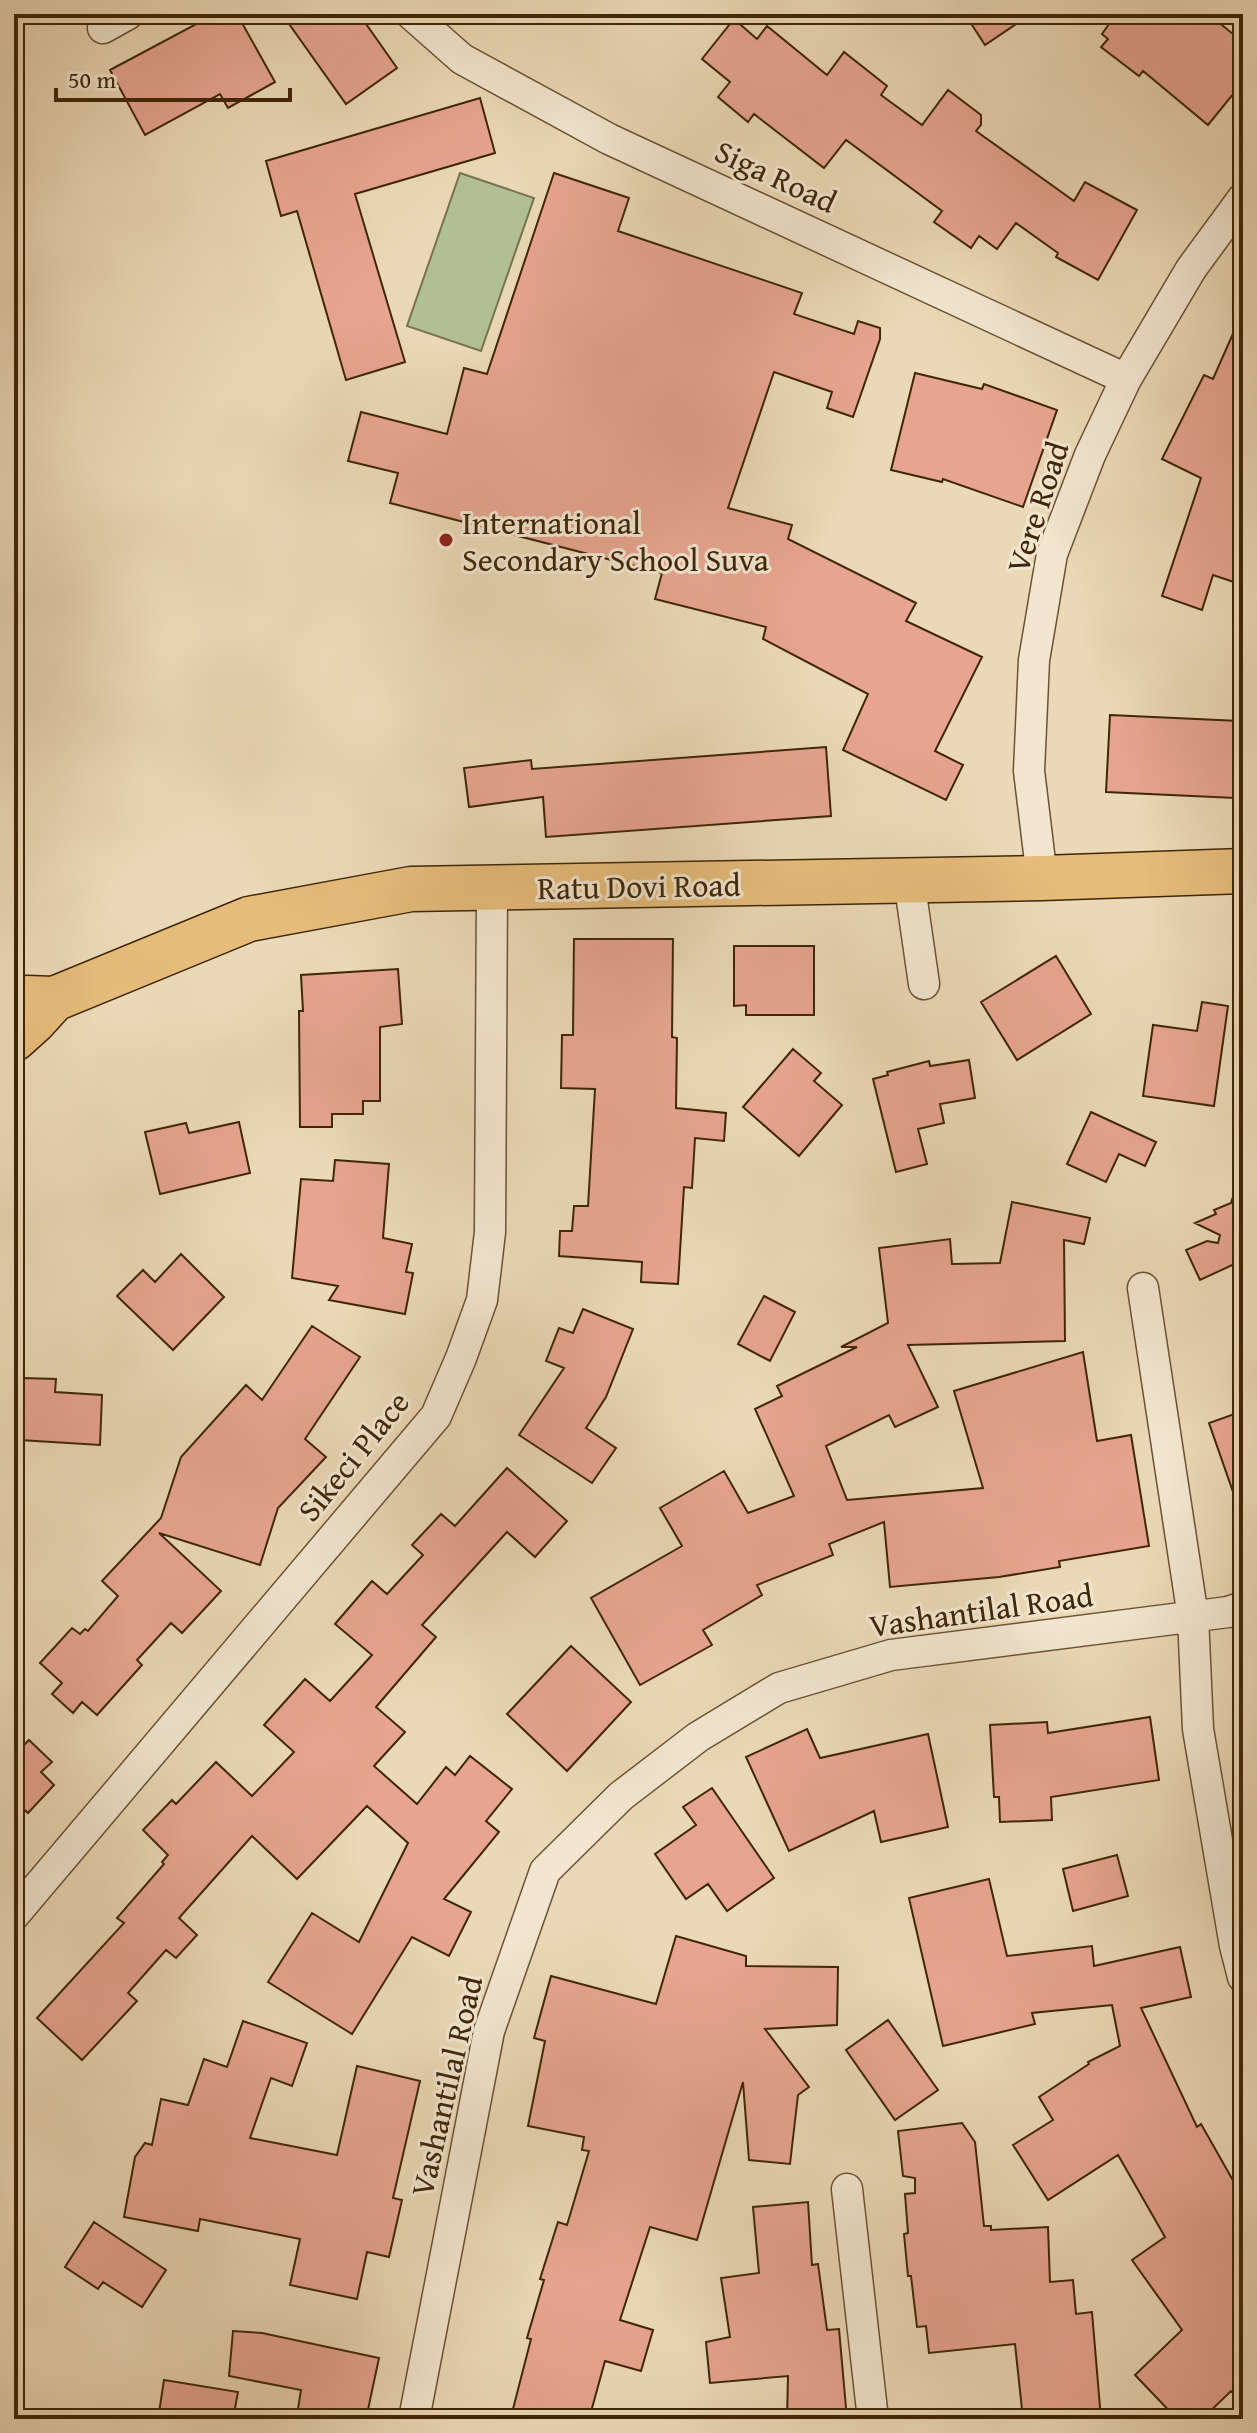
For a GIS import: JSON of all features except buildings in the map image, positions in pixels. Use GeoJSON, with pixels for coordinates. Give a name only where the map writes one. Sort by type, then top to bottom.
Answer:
{"type":"FeatureCollection","features":[{"type":"Feature","properties":{"kind":"main road","name":"Ratu Dovi Road"},"geometry":{"type":"LineString","coordinates":[[14,1039],[34,1021],[34,1001],[249,919],[411,889],[1042,878],[1243,871]]}},
{"type":"Feature","properties":{"kind":"street","name":"Siga Road"},"geometry":{"type":"LineString","coordinates":[[411,14],[462,59],[609,139],[1126,379]]}},
{"type":"Feature","properties":{"kind":"street","name":"Vere Road"},"geometry":{"type":"LineString","coordinates":[[1042,878],[1029,771],[1034,660],[1052,554],[1090,455],[1126,379],[1191,269],[1243,198]]}},
{"type":"Feature","properties":{"kind":"street"},"geometry":{"type":"LineString","coordinates":[[909,880],[924,984]]}},
{"type":"Feature","properties":{"kind":"street","name":"Sikeci Place"},"geometry":{"type":"LineString","coordinates":[[14,1915],[436,1416],[482,1300],[490,1232],[492,889]]}},
{"type":"Feature","properties":{"kind":"street"},"geometry":{"type":"LineString","coordinates":[[1143,1288],[1193,1617],[1198,1729],[1243,1977]]}},
{"type":"Feature","properties":{"kind":"street","name":"Vashantilal Road"},"geometry":{"type":"LineString","coordinates":[[414,2419],[489,2031],[545,1871],[621,1796],[698,1737],[779,1688],[891,1655],[1193,1617],[1243,1607]]}},
{"type":"Feature","properties":{"kind":"street"},"geometry":{"type":"LineString","coordinates":[[847,2189],[873,2419]]}},
{"type":"Feature","properties":{"kind":"green space"},"geometry":{"type":"Polygon","coordinates":[[[460,173],[534,198],[481,351],[407,326],[460,173]]]}},
{"type":"Feature","properties":{"kind":"place","name":"International Secondary School Suva"},"geometry":{"type":"Point","coordinates":[446,540]}}]}
